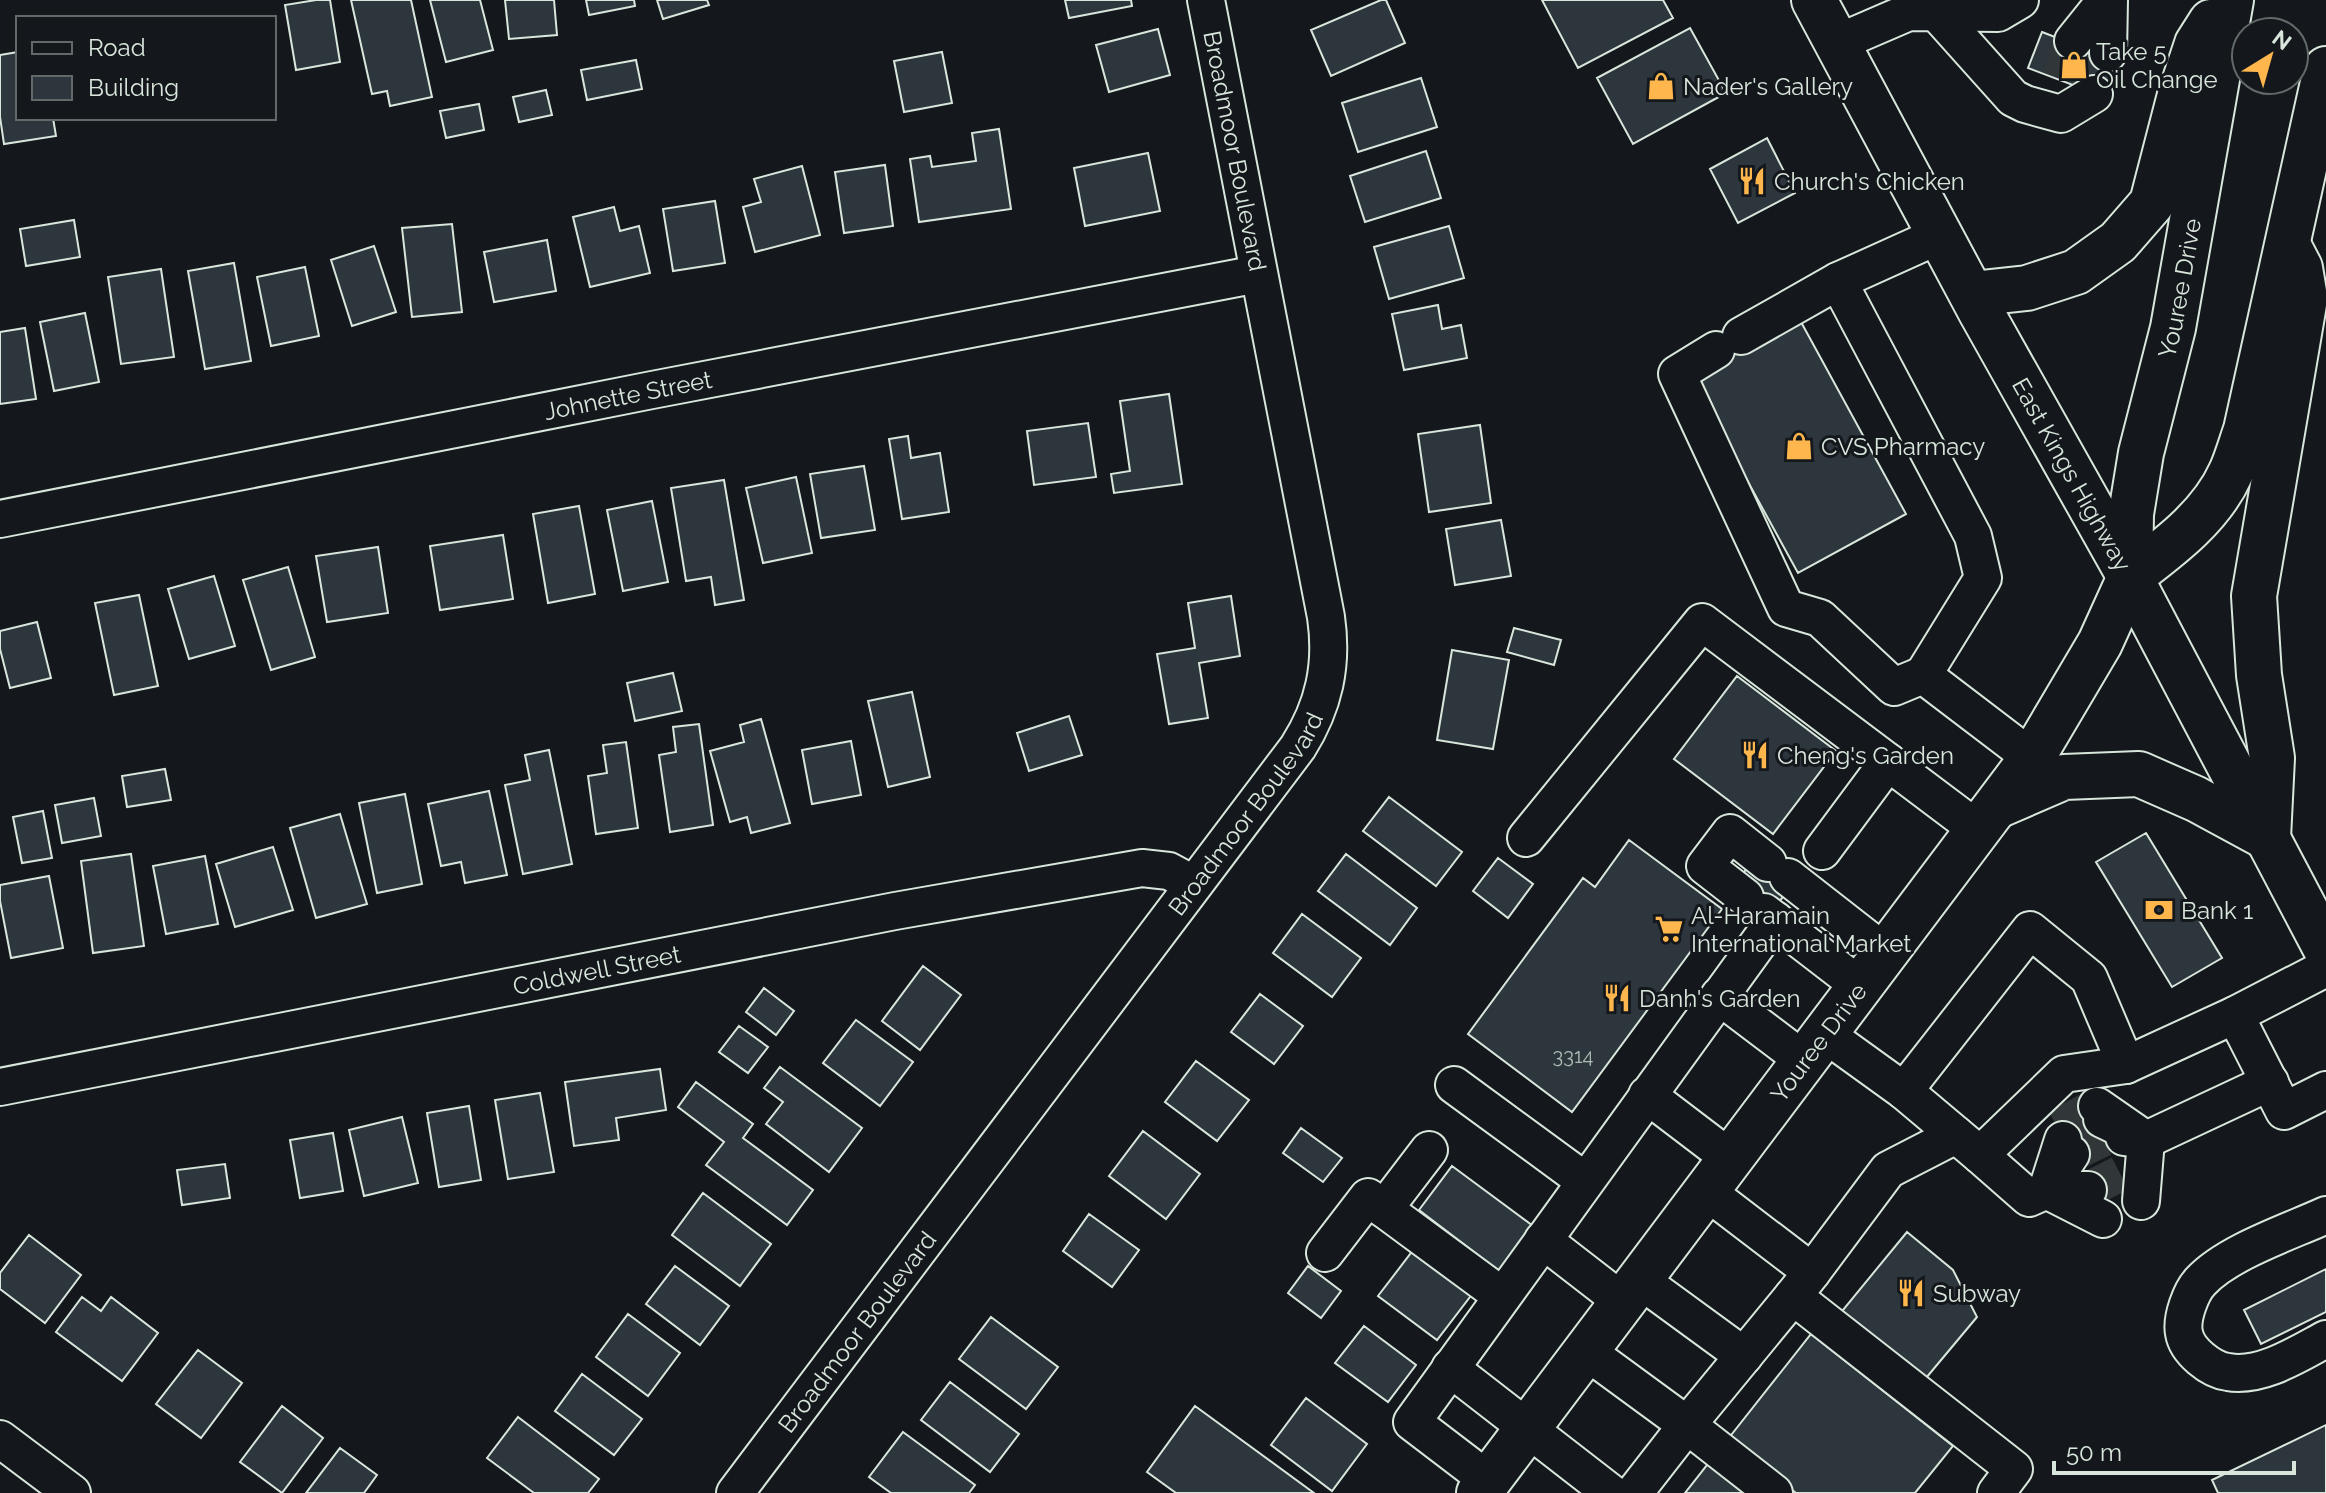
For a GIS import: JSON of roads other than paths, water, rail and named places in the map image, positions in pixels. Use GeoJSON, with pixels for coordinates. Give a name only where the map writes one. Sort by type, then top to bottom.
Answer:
{"type":"FeatureCollection","features":[{"type":"Feature","properties":{"kind":"main road","name":"East Kings Highway"},"geometry":{"type":"LineString","coordinates":[[1814,0],[1972,294],[2130,577],[2326,949]]}},
{"type":"Feature","properties":{"kind":"main road"},"geometry":{"type":"LineString","coordinates":[[1972,294],[2027,288],[2076,272],[2118,242],[2152,203],[2180,95],[2197,44],[2228,0]]}},
{"type":"Feature","properties":{"kind":"main road","name":"Youree Drive"},"geometry":{"type":"LineString","coordinates":[[1484,1489],[2032,758],[2100,643],[2130,577],[2131,514],[2141,453],[2173,328],[2228,0]]}},
{"type":"Feature","properties":{"kind":"main road","name":"Youree Drive"},"geometry":{"type":"LineString","coordinates":[[2130,577],[2172,545],[2205,512],[2231,474],[2246,430],[2326,69]]}},
{"type":"Feature","properties":{"kind":"main road"},"geometry":{"type":"LineString","coordinates":[[1986,818],[2064,777],[2139,774],[2196,799],[2268,838],[2272,758],[2259,675],[2254,596],[2305,298],[2300,268],[2288,245]]}},
{"type":"Feature","properties":{"kind":"street","name":"Broadmoor Boulevard"},"geometry":{"type":"LineString","coordinates":[[735,1493],[1298,747],[1321,704],[1330,662],[1326,617],[1206,0]]}},
{"type":"Feature","properties":{"kind":"street"},"geometry":{"type":"LineString","coordinates":[[1837,43],[1917,8],[1998,13],[2020,0]]}},
{"type":"Feature","properties":{"kind":"street"},"geometry":{"type":"LineString","coordinates":[[2091,47],[2108,0]]}},
{"type":"Feature","properties":{"kind":"street"},"geometry":{"type":"LineString","coordinates":[[1917,8],[2013,98],[2025,104],[2073,93]]}},
{"type":"Feature","properties":{"kind":"street"},"geometry":{"type":"LineString","coordinates":[[1838,281],[1973,536],[1983,578],[1923,675],[1894,687],[1820,618],[1786,608],[1677,374],[1838,281],[1940,235]]}},
{"type":"Feature","properties":{"kind":"street","name":"Johnette Street"},"geometry":{"type":"LineString","coordinates":[[0,519],[1258,274]]}},
{"type":"Feature","properties":{"kind":"street"},"geometry":{"type":"LineString","coordinates":[[1526,838],[1702,622],[1888,762],[1986,818]]}},
{"type":"Feature","properties":{"kind":"street"},"geometry":{"type":"LineString","coordinates":[[1923,675],[2032,758]]}},
{"type":"Feature","properties":{"kind":"street"},"geometry":{"type":"LineString","coordinates":[[1822,851],[1888,762]]}},
{"type":"Feature","properties":{"kind":"street"},"geometry":{"type":"LineString","coordinates":[[1730,833],[1778,870],[1872,969],[1761,909],[1705,866],[1730,833]]}},
{"type":"Feature","properties":{"kind":"street","name":"Coldwell Street"},"geometry":{"type":"LineString","coordinates":[[0,1087],[895,911],[1127,870],[1169,871],[1193,884]]}},
{"type":"Feature","properties":{"kind":"street"},"geometry":{"type":"LineString","coordinates":[[1484,1489],[1412,1422],[1719,996],[1761,909]]}},
{"type":"Feature","properties":{"kind":"street"},"geometry":{"type":"LineString","coordinates":[[1904,1091],[2030,930],[2089,978],[2126,1065]]}},
{"type":"Feature","properties":{"kind":"street"},"geometry":{"type":"LineString","coordinates":[[1634,1493],[1802,1284],[1888,1170],[1968,1145],[2064,1074],[2126,1065],[2235,1015],[2326,968]]}},
{"type":"Feature","properties":{"kind":"street"},"geometry":{"type":"LineString","coordinates":[[1719,996],[1904,1091],[2029,1198],[2047,1190],[2095,1205]]}},
{"type":"Feature","properties":{"kind":"street"},"geometry":{"type":"LineString","coordinates":[[2235,1015],[2284,1111],[2326,1090]]}},
{"type":"Feature","properties":{"kind":"street"},"geometry":{"type":"LineString","coordinates":[[2146,1140],[2270,1082]]}},
{"type":"Feature","properties":{"kind":"street"},"geometry":{"type":"LineString","coordinates":[[1454,1085],[1585,1181]]}},
{"type":"Feature","properties":{"kind":"street"},"geometry":{"type":"LineString","coordinates":[[1647,1095],[1718,1175],[1802,1284],[2014,1469],[1996,1493]]}},
{"type":"Feature","properties":{"kind":"street"},"geometry":{"type":"LineString","coordinates":[[2103,1120],[2146,1140]]}},
{"type":"Feature","properties":{"kind":"street"},"geometry":{"type":"LineString","coordinates":[[2047,1190],[2064,1140]]}},
{"type":"Feature","properties":{"kind":"street"},"geometry":{"type":"LineString","coordinates":[[2135,1186],[2146,1140]]}},
{"type":"Feature","properties":{"kind":"street"},"geometry":{"type":"LineString","coordinates":[[1384,1209],[1429,1150]]}},
{"type":"Feature","properties":{"kind":"street"},"geometry":{"type":"LineString","coordinates":[[1325,1253],[1368,1197],[1502,1296]]}},
{"type":"Feature","properties":{"kind":"street"},"geometry":{"type":"LineString","coordinates":[[2326,1215],[2219,1264],[2198,1284],[2187,1308],[2184,1333],[2200,1358],[2226,1373],[2256,1371],[2326,1339]]}},
{"type":"Feature","properties":{"kind":"street"},"geometry":{"type":"LineString","coordinates":[[1543,1240],[1744,1356]]}},
{"type":"Feature","properties":{"kind":"street"},"geometry":{"type":"LineString","coordinates":[[1586,1351],[1774,1493]]}},
{"type":"Feature","properties":{"kind":"street"},"geometry":{"type":"LineString","coordinates":[[1450,1368],[1611,1493]]}},
{"type":"Feature","properties":{"kind":"street"},"geometry":{"type":"LineString","coordinates":[[0,1439],[72,1493]]}},
{"type":"Feature","properties":{"kind":"tunnel"},"geometry":{"type":"LineString","coordinates":[[2060,78],[2073,41]]}},
{"type":"Feature","properties":{"kind":"tunnel"},"geometry":{"type":"LineString","coordinates":[[2057,1127],[2097,1106]]}},
{"type":"Feature","properties":{"kind":"tunnel"},"geometry":{"type":"LineString","coordinates":[[2071,1154],[2109,1136]]}},
{"type":"Feature","properties":{"kind":"tunnel"},"geometry":{"type":"LineString","coordinates":[[2088,1190],[2127,1170]]}},
{"type":"Feature","properties":{"kind":"place","name":"Take 5 Oil Change"},"geometry":{"type":"Point","coordinates":[2074,65]}},
{"type":"Feature","properties":{"kind":"place","name":"Nader's Gallery"},"geometry":{"type":"Point","coordinates":[1661,86]}},
{"type":"Feature","properties":{"kind":"place","name":"Church's Chicken"},"geometry":{"type":"Point","coordinates":[1752,181]}},
{"type":"Feature","properties":{"kind":"place","name":"CVS Pharmacy"},"geometry":{"type":"Point","coordinates":[1799,446]}},
{"type":"Feature","properties":{"kind":"place","name":"Cheng's Garden"},"geometry":{"type":"Point","coordinates":[1755,755]}},
{"type":"Feature","properties":{"kind":"place","name":"Bank 1"},"geometry":{"type":"Point","coordinates":[2159,910]}},
{"type":"Feature","properties":{"kind":"place","name":"Al-Haramain International Market"},"geometry":{"type":"Point","coordinates":[1669,929]}},
{"type":"Feature","properties":{"kind":"place","name":"Danh's Garden"},"geometry":{"type":"Point","coordinates":[1617,998]}},
{"type":"Feature","properties":{"kind":"place","name":"Subway"},"geometry":{"type":"Point","coordinates":[1911,1293]}}]}
